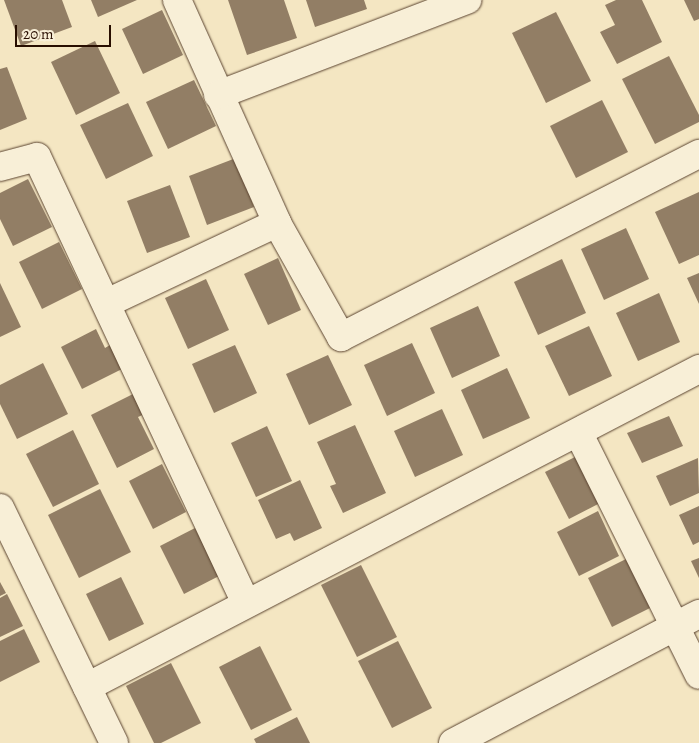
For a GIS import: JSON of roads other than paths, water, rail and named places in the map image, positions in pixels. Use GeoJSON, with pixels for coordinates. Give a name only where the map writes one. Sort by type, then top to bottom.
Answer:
{"type":"FeatureCollection","features":[{"type":"Feature","properties":{"kind":"street"},"geometry":{"type":"LineString","coordinates":[[177,0],[277,223],[341,337],[699,154]]}},
{"type":"Feature","properties":{"kind":"street"},"geometry":{"type":"LineString","coordinates":[[218,95],[467,0]]}},
{"type":"Feature","properties":{"kind":"street"},"geometry":{"type":"LineString","coordinates":[[0,167],[37,157],[107,303],[246,604]]}},
{"type":"Feature","properties":{"kind":"street"},"geometry":{"type":"LineString","coordinates":[[107,303],[277,223]]}},
{"type":"Feature","properties":{"kind":"street"},"geometry":{"type":"LineString","coordinates":[[87,688],[246,604],[579,434],[699,369]]}},
{"type":"Feature","properties":{"kind":"street"},"geometry":{"type":"LineString","coordinates":[[579,434],[673,627],[699,675]]}},
{"type":"Feature","properties":{"kind":"street"},"geometry":{"type":"LineString","coordinates":[[0,508],[114,743]]}},
{"type":"Feature","properties":{"kind":"street"},"geometry":{"type":"LineString","coordinates":[[453,743],[699,614]]}}]}
